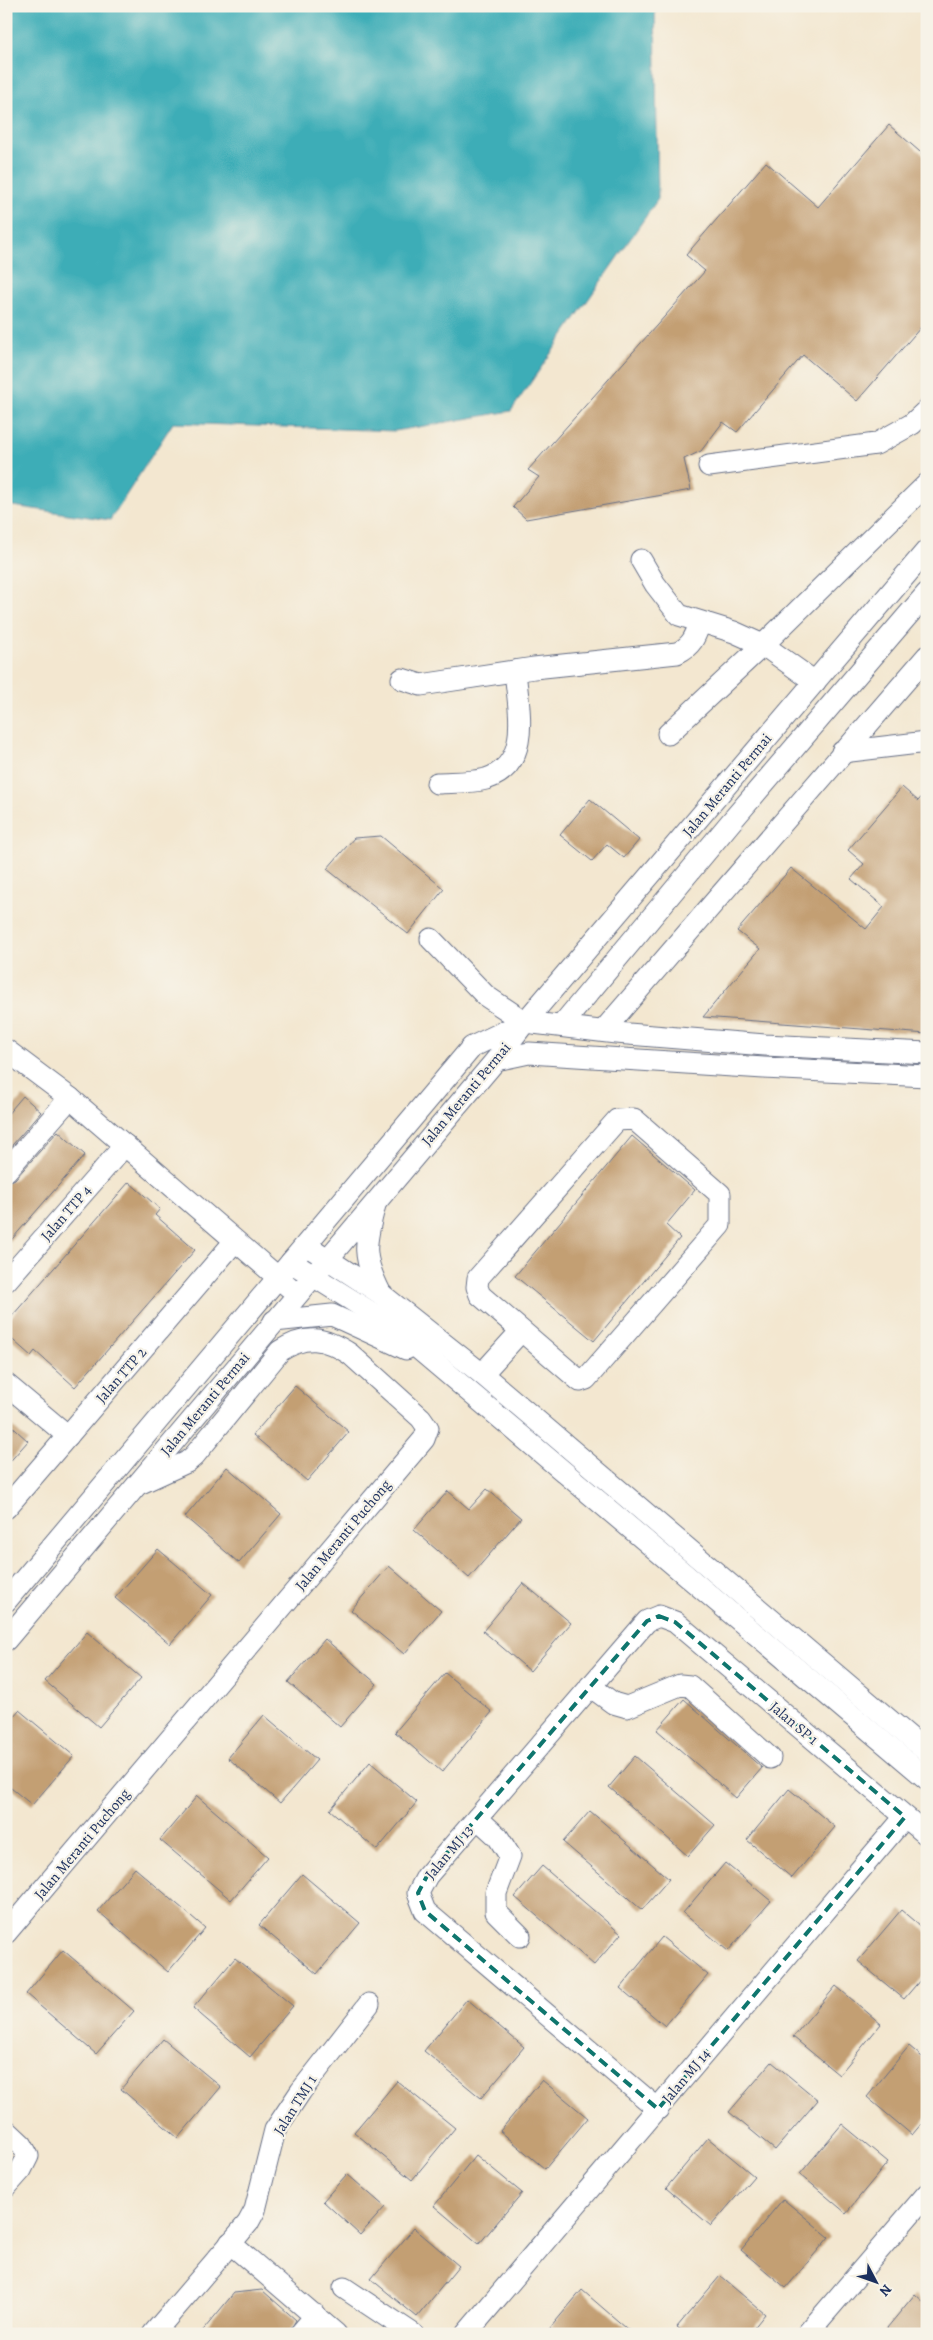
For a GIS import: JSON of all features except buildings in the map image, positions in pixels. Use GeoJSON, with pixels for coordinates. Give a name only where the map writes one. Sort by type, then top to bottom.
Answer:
{"type":"FeatureCollection","features":[{"type":"Feature","properties":{"kind":"street"},"geometry":{"type":"LineString","coordinates":[[709,466],[876,444],[912,424],[927,410]]}},
{"type":"Feature","properties":{"kind":"street"},"geometry":{"type":"LineString","coordinates":[[668,734],[763,646],[927,484]]}},
{"type":"Feature","properties":{"kind":"street","name":"Jalan Meranti Permai"},"geometry":{"type":"LineString","coordinates":[[6,1640],[377,1198],[496,1060],[525,1022],[927,550]]}},
{"type":"Feature","properties":{"kind":"street"},"geometry":{"type":"LineString","coordinates":[[641,560],[655,584],[679,615],[734,632],[763,646],[815,682]]}},
{"type":"Feature","properties":{"kind":"street","name":"Jalan Meranti Permai"},"geometry":{"type":"LineString","coordinates":[[561,1026],[730,823],[927,594]]}},
{"type":"Feature","properties":{"kind":"street"},"geometry":{"type":"LineString","coordinates":[[402,679],[421,685],[515,671],[677,653],[687,649],[694,641],[700,623]]}},
{"type":"Feature","properties":{"kind":"street"},"geometry":{"type":"LineString","coordinates":[[602,1031],[927,656]]}},
{"type":"Feature","properties":{"kind":"street"},"geometry":{"type":"LineString","coordinates":[[436,783],[486,779],[499,772],[513,760],[518,748],[519,736],[515,671]]}},
{"type":"Feature","properties":{"kind":"street"},"geometry":{"type":"LineString","coordinates":[[842,752],[927,742]]}},
{"type":"Feature","properties":{"kind":"street"},"geometry":{"type":"LineString","coordinates":[[431,939],[486,996],[525,1022],[602,1031],[765,1045],[927,1053]]}},
{"type":"Feature","properties":{"kind":"street"},"geometry":{"type":"LineString","coordinates":[[6,1601],[472,1047],[525,1022]]}},
{"type":"Feature","properties":{"kind":"street"},"geometry":{"type":"LineString","coordinates":[[7,1053],[70,1098],[235,1241],[285,1270],[312,1275],[388,1324],[927,1779]]}},
{"type":"Feature","properties":{"kind":"street"},"geometry":{"type":"LineString","coordinates":[[496,1060],[538,1053],[764,1068],[927,1076]]}},
{"type":"Feature","properties":{"kind":"street"},"geometry":{"type":"LineString","coordinates":[[6,1171],[70,1098]]}},
{"type":"Feature","properties":{"kind":"street"},"geometry":{"type":"LineString","coordinates":[[634,1119],[720,1194],[720,1225],[586,1379],[580,1381],[521,1331],[480,1295],[477,1287],[478,1278],[617,1120],[634,1119]]}},
{"type":"Feature","properties":{"kind":"street","name":"Jalan TTP 4"},"geometry":{"type":"LineString","coordinates":[[6,1281],[125,1145]]}},
{"type":"Feature","properties":{"kind":"street"},"geometry":{"type":"LineString","coordinates":[[377,1198],[366,1238],[366,1258],[382,1294]]}},
{"type":"Feature","properties":{"kind":"street","name":"Jalan TTP 2"},"geometry":{"type":"LineString","coordinates":[[6,1508],[235,1241]]}},
{"type":"Feature","properties":{"kind":"street"},"geometry":{"type":"LineString","coordinates":[[306,1245],[382,1294],[482,1374],[927,1752]]}},
{"type":"Feature","properties":{"kind":"street"},"geometry":{"type":"LineString","coordinates":[[285,1270],[296,1294]]}},
{"type":"Feature","properties":{"kind":"street"},"geometry":{"type":"LineString","coordinates":[[274,1321],[332,1315],[436,1363]]}},
{"type":"Feature","properties":{"kind":"street"},"geometry":{"type":"LineString","coordinates":[[482,1374],[521,1331]]}},
{"type":"Feature","properties":{"kind":"street","name":"Jalan Meranti Puchong"},"geometry":{"type":"LineString","coordinates":[[6,1933],[424,1439],[428,1428],[421,1418],[350,1354],[338,1346],[312,1340],[296,1341],[280,1351],[194,1456],[187,1462],[136,1485]]}},
{"type":"Feature","properties":{"kind":"street"},"geometry":{"type":"LineString","coordinates":[[6,1384],[68,1436]]}},
{"type":"Feature","properties":{"kind":"street","name":"Jalan MJ 13"},"geometry":{"type":"LineString","coordinates":[[658,2109],[425,1911],[418,1893],[427,1876],[590,1686],[647,1621],[659,1616]]}},
{"type":"Feature","properties":{"kind":"street","name":"Jalan SP 1"},"geometry":{"type":"LineString","coordinates":[[659,1616],[675,1622],[927,1836]]}},
{"type":"Feature","properties":{"kind":"street"},"geometry":{"type":"LineString","coordinates":[[590,1686],[613,1703],[627,1707],[680,1685],[690,1686],[770,1758]]}},
{"type":"Feature","properties":{"kind":"street","name":"Jalan MJ 14"},"geometry":{"type":"LineString","coordinates":[[466,2334],[905,1817]]}},
{"type":"Feature","properties":{"kind":"street"},"geometry":{"type":"LineString","coordinates":[[477,1818],[498,1838],[510,1856],[496,1893],[496,1912],[520,1936]]}},
{"type":"Feature","properties":{"kind":"street","name":"Jalan TMJ 1"},"geometry":{"type":"LineString","coordinates":[[153,2334],[248,2223],[255,2210],[275,2130],[301,2091],[369,2004]]}},
{"type":"Feature","properties":{"kind":"street"},"geometry":{"type":"LineString","coordinates":[[6,2130],[22,2144],[28,2156],[21,2170],[6,2188]]}},
{"type":"Feature","properties":{"kind":"street"},"geometry":{"type":"LineString","coordinates":[[807,2334],[927,2194]]}},
{"type":"Feature","properties":{"kind":"street"},"geometry":{"type":"LineString","coordinates":[[230,2243],[336,2334]]}},
{"type":"Feature","properties":{"kind":"street"},"geometry":{"type":"LineString","coordinates":[[344,2288],[414,2334]]}},
{"type":"Feature","properties":{"kind":"street"},"geometry":{"type":"LineString","coordinates":[[300,2334],[316,2315]]}},
{"type":"Feature","properties":{"kind":"highlighted area"},"geometry":{"type":"Polygon","coordinates":[[[659,1616],[675,1622],[905,1817],[658,2109],[425,1911],[418,1893],[427,1876],[647,1621],[659,1616]]]}},
{"type":"Feature","properties":{"kind":"water"},"geometry":{"type":"Polygon","coordinates":[[[6,6],[655,6],[658,199],[511,411],[395,431],[173,423],[110,520],[6,505],[6,6]]]}}]}
